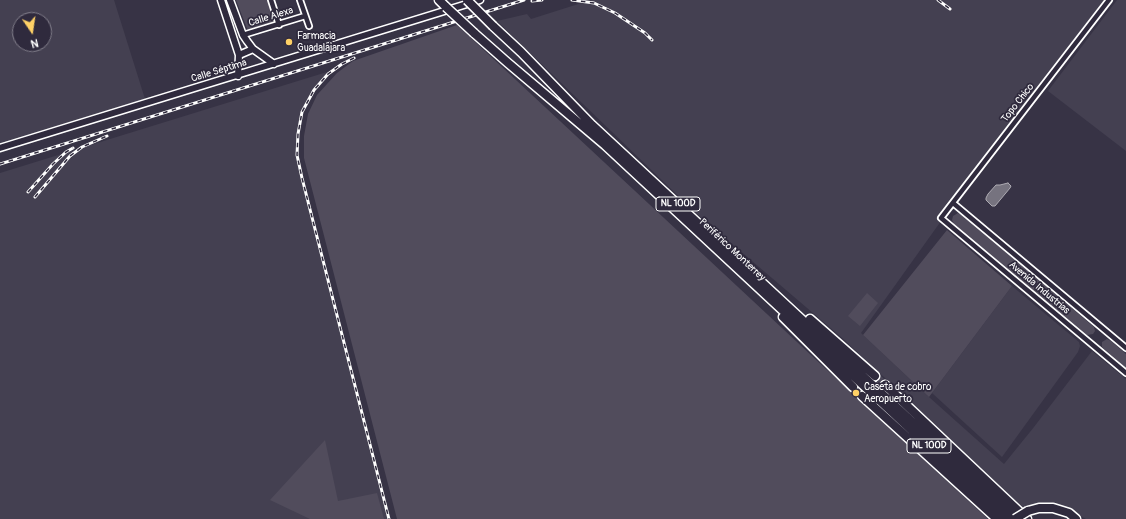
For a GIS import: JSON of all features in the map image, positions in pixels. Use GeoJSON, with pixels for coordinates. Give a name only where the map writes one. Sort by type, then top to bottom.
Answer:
{"type":"FeatureCollection","features":[{"type":"Feature","properties":{"kind":"highway","name":"Periférico Monterrey"},"geometry":{"type":"LineString","coordinates":[[439,0],[445,9],[605,145],[1016,519]]}},
{"type":"Feature","properties":{"kind":"highway","name":"Periférico Monterrey"},"geometry":{"type":"LineString","coordinates":[[466,0],[521,52],[583,117],[1007,519]]}},
{"type":"Feature","properties":{"kind":"highway"},"geometry":{"type":"LineString","coordinates":[[764,289],[776,291],[875,376]]}},
{"type":"Feature","properties":{"kind":"highway"},"geometry":{"type":"LineString","coordinates":[[764,289],[769,302],[783,318],[853,387]]}},
{"type":"Feature","properties":{"kind":"highway"},"geometry":{"type":"LineString","coordinates":[[885,385],[1028,515]]}},
{"type":"Feature","properties":{"kind":"highway"},"geometry":{"type":"LineString","coordinates":[[862,396],[997,519]]}},
{"type":"Feature","properties":{"kind":"highway"},"geometry":{"type":"LineString","coordinates":[[1016,519],[1028,515],[1039,508],[1053,508],[1069,513],[1076,519]]}},
{"type":"Feature","properties":{"kind":"street"},"geometry":{"type":"LineString","coordinates":[[221,0],[239,55],[238,76]]}},
{"type":"Feature","properties":{"kind":"street"},"geometry":{"type":"LineString","coordinates":[[230,0],[242,35],[253,50],[274,64]]}},
{"type":"Feature","properties":{"kind":"street"},"geometry":{"type":"LineString","coordinates":[[270,0],[279,25]]}},
{"type":"Feature","properties":{"kind":"street"},"geometry":{"type":"LineString","coordinates":[[300,0],[309,26]]}},
{"type":"Feature","properties":{"kind":"street","name":"Calle Séptima"},"geometry":{"type":"LineString","coordinates":[[0,148],[238,76],[445,9],[480,0]]}},
{"type":"Feature","properties":{"kind":"street","name":"Topo Chico"},"geometry":{"type":"LineString","coordinates":[[941,218],[1109,0]]}},
{"type":"Feature","properties":{"kind":"street","name":"Calle Alexa"},"geometry":{"type":"LineString","coordinates":[[242,35],[305,16]]}},
{"type":"Feature","properties":{"kind":"street"},"geometry":{"type":"LineString","coordinates":[[239,55],[253,50]]}},
{"type":"Feature","properties":{"kind":"street","name":"Avenida Industrias"},"geometry":{"type":"LineString","coordinates":[[953,203],[1126,348]]}},
{"type":"Feature","properties":{"kind":"street","name":"Avenida Industrias"},"geometry":{"type":"LineString","coordinates":[[941,218],[1126,373]]}},
{"type":"Feature","properties":{"kind":"shaded area"},"geometry":{"type":"Polygon","coordinates":[[[0,0],[114,0],[145,99],[0,143],[0,0]]]}},
{"type":"Feature","properties":{"kind":"shaded area"},"geometry":{"type":"Polygon","coordinates":[[[236,0],[267,0],[275,23],[248,31],[236,0]]]}},
{"type":"Feature","properties":{"kind":"shaded area"},"geometry":{"type":"Polygon","coordinates":[[[591,0],[1105,0],[1039,84],[861,333],[929,397],[1004,464],[1092,351],[1126,379],[1126,519],[1086,519],[1058,504],[1035,504],[1023,510],[943,432],[841,337],[697,214],[497,21],[527,14],[531,19],[591,0]]]}},
{"type":"Feature","properties":{"kind":"shaded area"},"geometry":{"type":"Polygon","coordinates":[[[1117,0],[1126,0],[1126,151],[1048,91],[1117,0]]]}},
{"type":"Feature","properties":{"kind":"shaded area"},"geometry":{"type":"Polygon","coordinates":[[[457,25],[988,519],[397,519],[304,158],[304,136],[308,114],[317,95],[337,73],[353,61],[457,25]]]}},
{"type":"Feature","properties":{"kind":"shaded area"},"geometry":{"type":"Polygon","coordinates":[[[327,72],[302,113],[297,144],[302,178],[388,519],[0,519],[0,173],[327,72]]]}},
{"type":"Feature","properties":{"kind":"shaded area"},"geometry":{"type":"Polygon","coordinates":[[[1008,183],[1011,186],[1010,188],[995,206],[992,206],[986,200],[988,194],[996,185],[1008,183]]]}},
{"type":"Feature","properties":{"kind":"shaded area"},"geometry":{"type":"Polygon","coordinates":[[[958,213],[1094,327],[1095,331],[1093,334],[1087,335],[954,224],[952,220],[953,216],[958,213]]]}},
{"type":"Feature","properties":{"kind":"shaded area"},"geometry":{"type":"Polygon","coordinates":[[[947,230],[1012,286],[929,397],[863,335],[947,230]]]}},
{"type":"Feature","properties":{"kind":"shaded area"},"geometry":{"type":"Polygon","coordinates":[[[1012,286],[1079,342],[1080,346],[1078,352],[1002,457],[932,393],[1012,286]]]}},
{"type":"Feature","properties":{"kind":"shaded area"},"geometry":{"type":"Polygon","coordinates":[[[867,293],[878,303],[860,326],[848,316],[867,293]]]}},
{"type":"Feature","properties":{"kind":"shaded area"},"geometry":{"type":"Polygon","coordinates":[[[1107,339],[1126,354],[1126,368],[1102,347],[1102,342],[1107,339]]]}},
{"type":"Feature","properties":{"kind":"shaded area"},"geometry":{"type":"Polygon","coordinates":[[[325,440],[338,501],[377,493],[384,519],[310,519],[270,500],[325,440]]]}},
{"type":"Feature","properties":{"kind":"tunnel"},"geometry":{"type":"LineString","coordinates":[[875,376],[885,385]]}},
{"type":"Feature","properties":{"kind":"railway"},"geometry":{"type":"LineString","coordinates":[[0,164],[524,0]]}},
{"type":"Feature","properties":{"kind":"railway"},"geometry":{"type":"LineString","coordinates":[[532,1],[542,0]]}},
{"type":"Feature","properties":{"kind":"railway"},"geometry":{"type":"LineString","coordinates":[[572,0],[594,3],[615,13],[645,33],[652,40]]}},
{"type":"Feature","properties":{"kind":"railway"},"geometry":{"type":"LineString","coordinates":[[938,0],[950,9]]}},
{"type":"Feature","properties":{"kind":"railway"},"geometry":{"type":"LineString","coordinates":[[354,58],[328,74],[314,90],[302,112],[298,134],[297,155],[389,519]]}},
{"type":"Feature","properties":{"kind":"railway"},"geometry":{"type":"LineString","coordinates":[[35,197],[70,156],[82,147],[107,136]]}},
{"type":"Feature","properties":{"kind":"railway"},"geometry":{"type":"LineString","coordinates":[[28,192],[53,164],[66,152],[73,148]]}},
{"type":"Feature","properties":{"kind":"place","name":"Farmacia Guadalajara"},"geometry":{"type":"Point","coordinates":[289,42]}},
{"type":"Feature","properties":{"kind":"place","name":"Caseta de cobro Aeropuerto"},"geometry":{"type":"Point","coordinates":[856,393]}}]}
